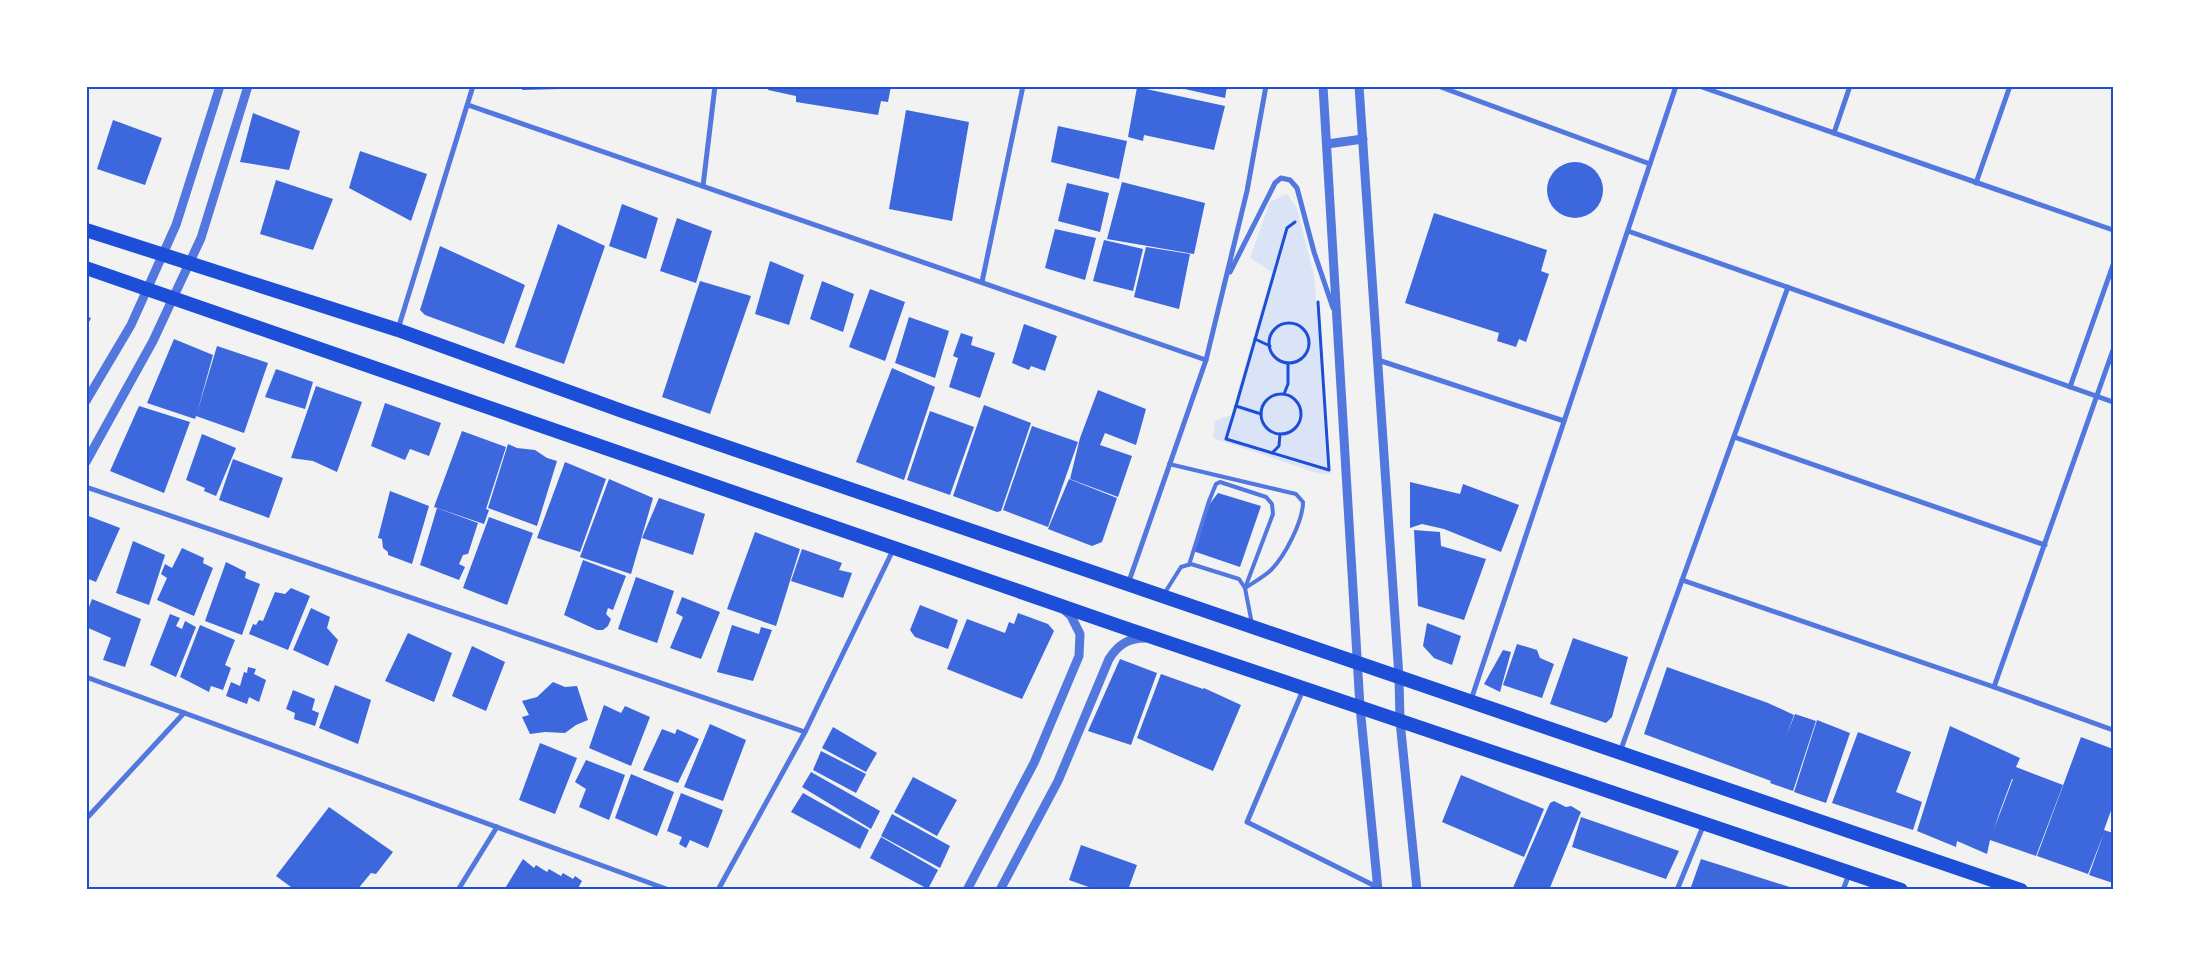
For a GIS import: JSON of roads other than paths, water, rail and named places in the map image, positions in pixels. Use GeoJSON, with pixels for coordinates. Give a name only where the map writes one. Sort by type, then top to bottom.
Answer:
{"type":"FeatureCollection","features":[{"type":"Feature","properties":{"kind":"highway"},"geometry":{"type":"LineString","coordinates":[[86,230],[398,330],[625,412],[2021,890]]}},
{"type":"Feature","properties":{"kind":"highway"},"geometry":{"type":"LineString","coordinates":[[86,268],[1053,603],[1901,890]]}},
{"type":"Feature","properties":{"kind":"street"},"geometry":{"type":"LineString","coordinates":[[86,401],[131,325],[176,225],[220,86]]}},
{"type":"Feature","properties":{"kind":"street"},"geometry":{"type":"LineString","coordinates":[[86,462],[153,341],[201,238],[248,86]]}},
{"type":"Feature","properties":{"kind":"street"},"geometry":{"type":"LineString","coordinates":[[398,330],[473,86]]}},
{"type":"Feature","properties":{"kind":"street"},"geometry":{"type":"LineString","coordinates":[[702,186],[715,86]]}},
{"type":"Feature","properties":{"kind":"street"},"geometry":{"type":"LineString","coordinates":[[982,282],[1024,86]]}},
{"type":"Feature","properties":{"kind":"street"},"geometry":{"type":"LineString","coordinates":[[1128,584],[1206,360],[1247,191],[1266,86]]}},
{"type":"Feature","properties":{"kind":"street"},"geometry":{"type":"LineString","coordinates":[[1323,86],[1360,707],[1378,889]]}},
{"type":"Feature","properties":{"kind":"street"},"geometry":{"type":"LineString","coordinates":[[1359,86],[1399,677],[1400,721],[1417,890]]}},
{"type":"Feature","properties":{"kind":"street"},"geometry":{"type":"LineString","coordinates":[[1438,86],[1650,164]]}},
{"type":"Feature","properties":{"kind":"street"},"geometry":{"type":"LineString","coordinates":[[1470,701],[1676,86]]}},
{"type":"Feature","properties":{"kind":"street"},"geometry":{"type":"LineString","coordinates":[[1699,86],[2113,230]]}},
{"type":"Feature","properties":{"kind":"street"},"geometry":{"type":"LineString","coordinates":[[1834,133],[1850,86]]}},
{"type":"Feature","properties":{"kind":"street"},"geometry":{"type":"LineString","coordinates":[[1976,183],[2010,86]]}},
{"type":"Feature","properties":{"kind":"street"},"geometry":{"type":"LineString","coordinates":[[468,105],[1206,360]]}},
{"type":"Feature","properties":{"kind":"street"},"geometry":{"type":"LineString","coordinates":[[1327,144],[1363,139]]}},
{"type":"Feature","properties":{"kind":"street"},"geometry":{"type":"LineString","coordinates":[[1225,282],[1275,183],[1281,178],[1290,180],[1297,188],[1314,252],[1338,322]]}},
{"type":"Feature","properties":{"kind":"street"},"geometry":{"type":"LineString","coordinates":[[1628,231],[2113,402]]}},
{"type":"Feature","properties":{"kind":"street"},"geometry":{"type":"LineString","coordinates":[[2070,387],[2113,264]]}},
{"type":"Feature","properties":{"kind":"street"},"geometry":{"type":"LineString","coordinates":[[1620,752],[1788,287]]}},
{"type":"Feature","properties":{"kind":"street"},"geometry":{"type":"LineString","coordinates":[[1994,688],[2113,350]]}},
{"type":"Feature","properties":{"kind":"street"},"geometry":{"type":"LineString","coordinates":[[1378,360],[1564,421]]}},
{"type":"Feature","properties":{"kind":"street"},"geometry":{"type":"LineString","coordinates":[[1734,437],[2045,545]]}},
{"type":"Feature","properties":{"kind":"street"},"geometry":{"type":"LineString","coordinates":[[86,487],[805,732]]}},
{"type":"Feature","properties":{"kind":"street"},"geometry":{"type":"LineString","coordinates":[[718,890],[805,732],[894,547]]}},
{"type":"Feature","properties":{"kind":"street"},"geometry":{"type":"LineString","coordinates":[[1682,580],[2113,730]]}},
{"type":"Feature","properties":{"kind":"street"},"geometry":{"type":"LineString","coordinates":[[966,890],[1034,764],[1079,656],[1080,634],[1076,624],[1071,616],[1053,603]]}},
{"type":"Feature","properties":{"kind":"street"},"geometry":{"type":"LineString","coordinates":[[1002,889],[1058,781],[1110,659],[1116,649],[1123,643],[1139,638],[1153,637]]}},
{"type":"Feature","properties":{"kind":"street"},"geometry":{"type":"LineString","coordinates":[[86,677],[669,890]]}},
{"type":"Feature","properties":{"kind":"street"},"geometry":{"type":"LineString","coordinates":[[1304,688],[1246,822],[1378,889]]}},
{"type":"Feature","properties":{"kind":"street"},"geometry":{"type":"LineString","coordinates":[[86,819],[184,713]]}},
{"type":"Feature","properties":{"kind":"street"},"geometry":{"type":"LineString","coordinates":[[1677,890],[1704,823]]}},
{"type":"Feature","properties":{"kind":"street"},"geometry":{"type":"LineString","coordinates":[[458,890],[497,827]]}},
{"type":"Feature","properties":{"kind":"street"},"geometry":{"type":"LineString","coordinates":[[1844,890],[1850,872]]}},
{"type":"Feature","properties":{"kind":"lane"},"geometry":{"type":"LineString","coordinates":[[1169,464],[1296,494],[1303,502],[1303,512],[1283,555],[1271,570],[1245,588]]}},
{"type":"Feature","properties":{"kind":"lane"},"geometry":{"type":"LineString","coordinates":[[1189,565],[1208,501],[1216,484],[1220,482],[1266,497],[1272,504],[1273,514],[1245,588]]}},
{"type":"Feature","properties":{"kind":"lane"},"geometry":{"type":"LineString","coordinates":[[1163,596],[1181,567],[1189,565],[1240,579],[1245,588],[1252,626]]}}]}
